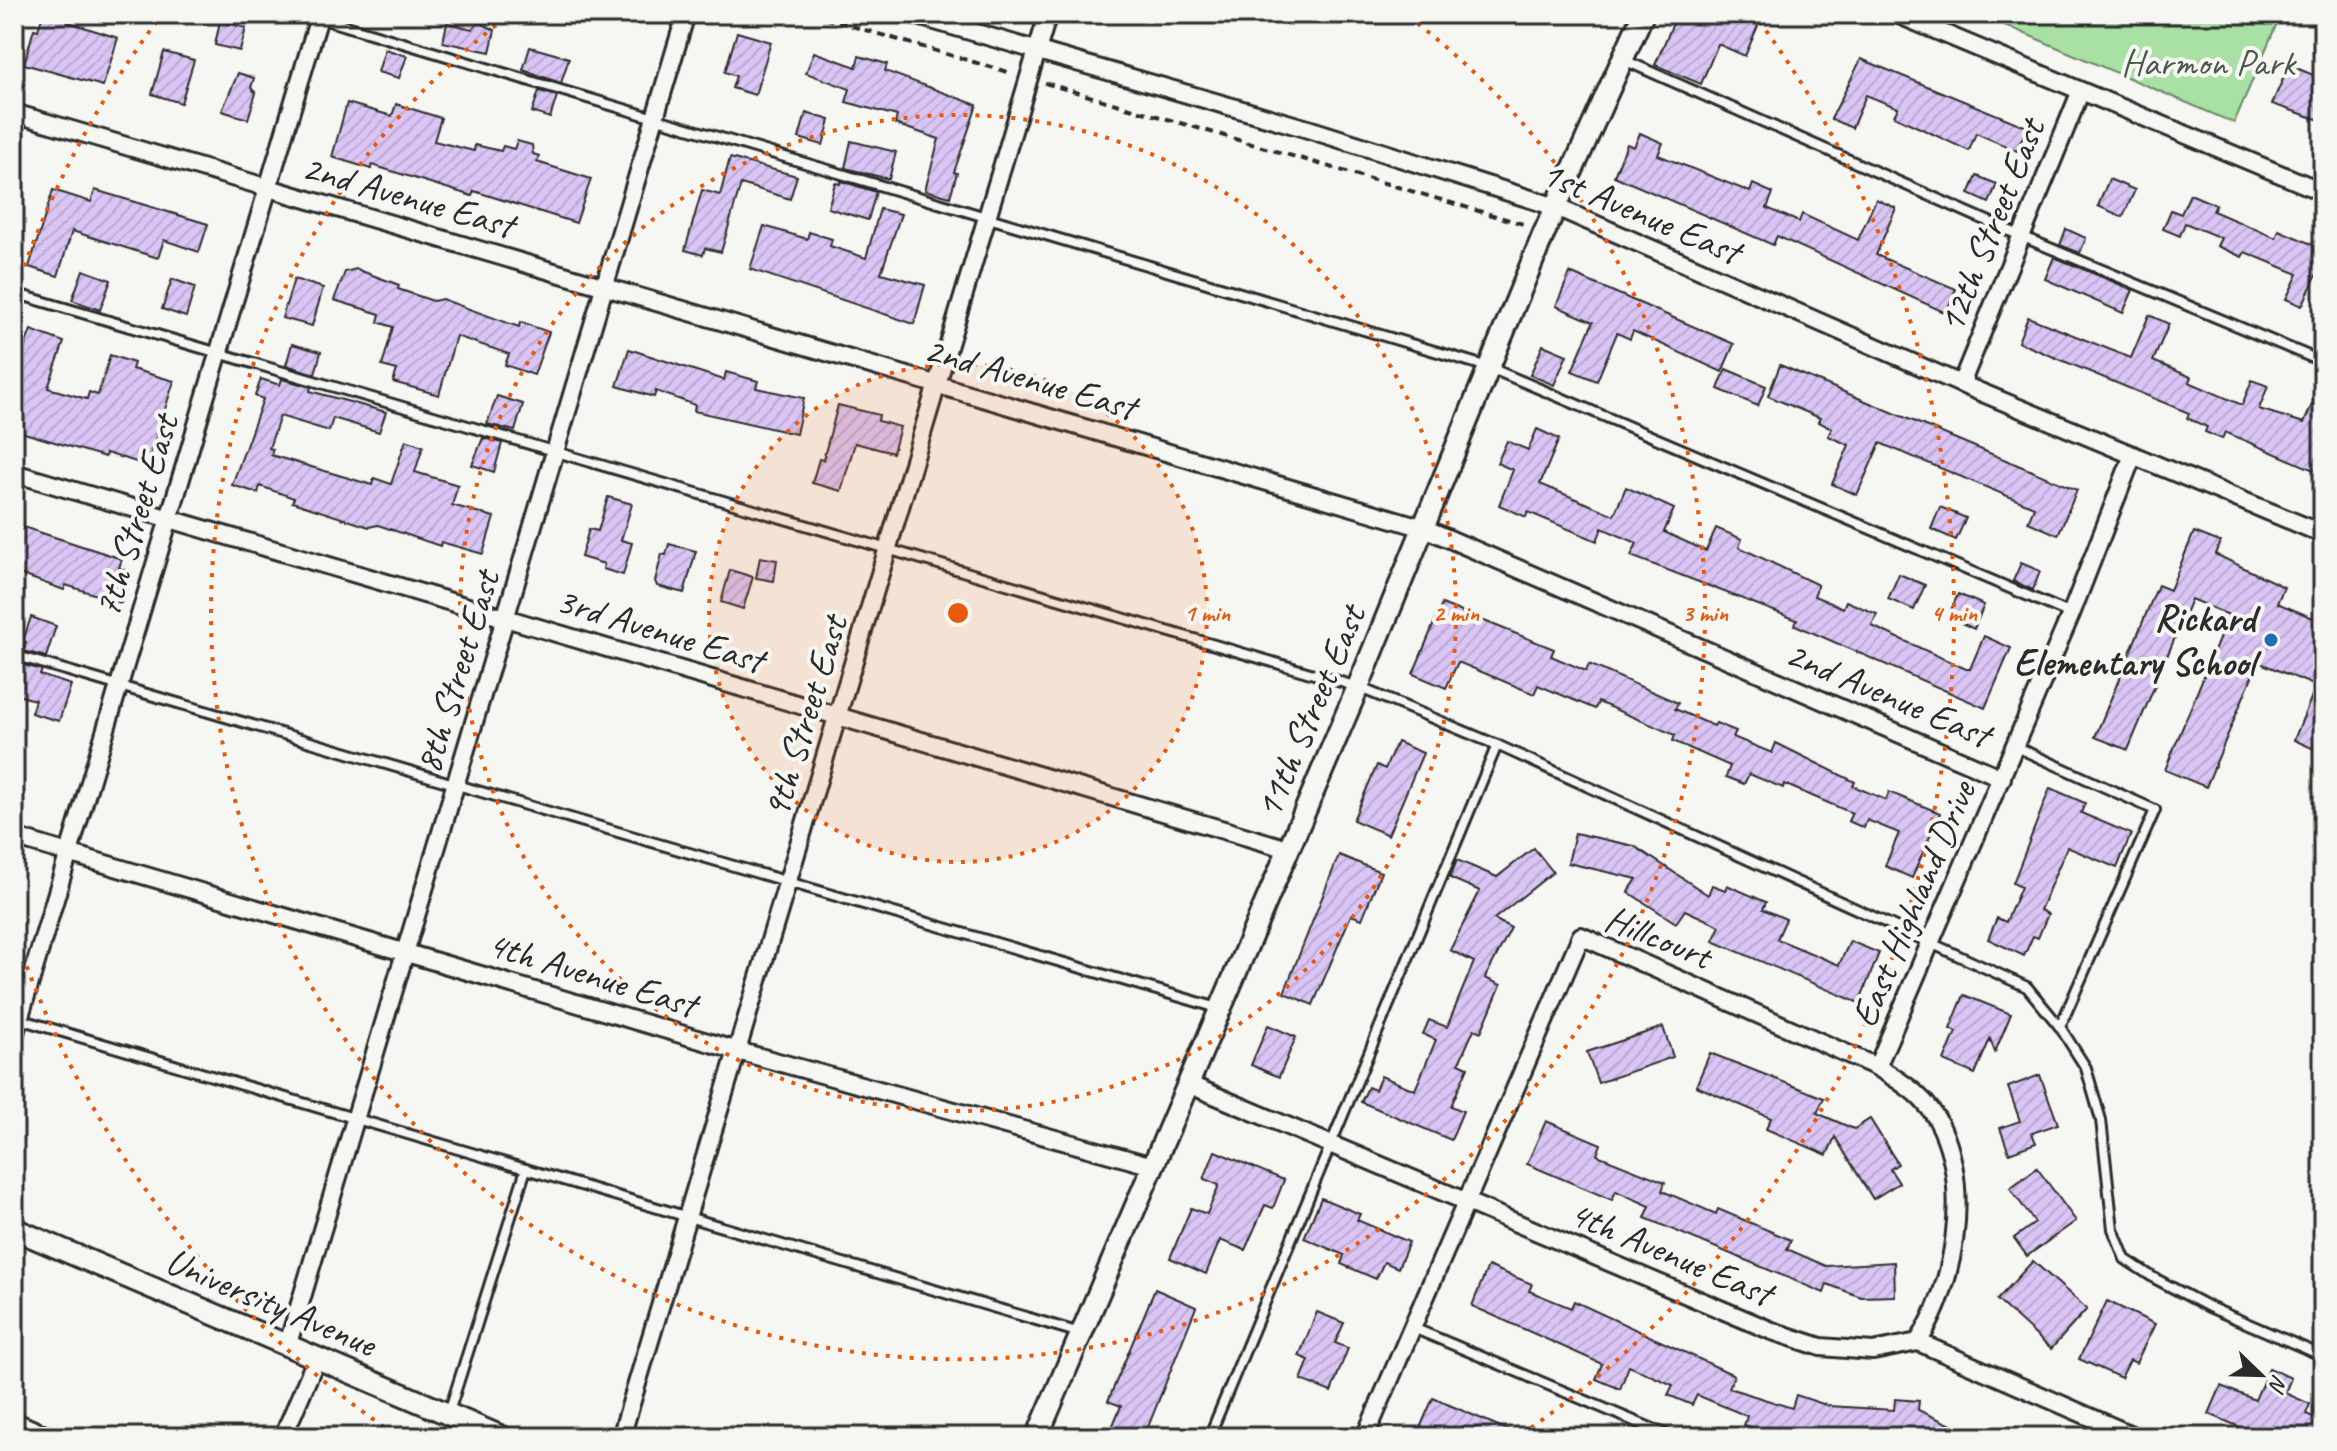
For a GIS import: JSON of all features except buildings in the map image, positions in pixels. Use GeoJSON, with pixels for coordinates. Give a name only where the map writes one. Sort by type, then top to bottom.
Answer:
{"type":"FeatureCollection","features":[{"type":"Feature","properties":{"kind":"street","name":"8th Street East"},"geometry":{"type":"LineString","coordinates":[[287,1347],[686,14]]}},
{"type":"Feature","properties":{"kind":"street","name":"1st Avenue East"},"geometry":{"type":"LineString","coordinates":[[911,14],[1308,129],[1556,207],[1961,384],[2323,534]]}},
{"type":"Feature","properties":{"kind":"street","name":"9th Street East"},"geometry":{"type":"LineString","coordinates":[[621,1437],[1048,14]]}},
{"type":"Feature","properties":{"kind":"street","name":"11th Street East"},"geometry":{"type":"LineString","coordinates":[[1037,1437],[1358,687],[1556,207],[1643,14]]}},
{"type":"Feature","properties":{"kind":"street"},"geometry":{"type":"LineString","coordinates":[[1897,14],[2323,192]]}},
{"type":"Feature","properties":{"kind":"street","name":"7th Street East"},"geometry":{"type":"LineString","coordinates":[[14,1036],[16,1018],[69,853],[268,188],[315,15]]}},
{"type":"Feature","properties":{"kind":"street","name":"12th Street East"},"geometry":{"type":"LineString","coordinates":[[1961,384],[2080,93]]}},
{"type":"Feature","properties":{"kind":"street","name":"2nd Avenue East"},"geometry":{"type":"LineString","coordinates":[[14,113],[1424,528],[2002,778]]}},
{"type":"Feature","properties":{"kind":"street","name":"East Highland Drive"},"geometry":{"type":"LineString","coordinates":[[1877,1067],[2071,614],[2133,455]]}},
{"type":"Feature","properties":{"kind":"street","name":"3rd Avenue East"},"geometry":{"type":"LineString","coordinates":[[14,473],[1288,849]]}},
{"type":"Feature","properties":{"kind":"street","name":"4th Avenue East"},"geometry":{"type":"LineString","coordinates":[[14,837],[738,1051],[1153,1166]]}},
{"type":"Feature","properties":{"kind":"street","name":"Hillcourt"},"geometry":{"type":"LineString","coordinates":[[1365,1437],[1581,936],[1877,1067],[1915,1090],[1942,1129],[1956,1185],[1951,1254],[1933,1319],[1918,1342]]}},
{"type":"Feature","properties":{"kind":"street","name":"4th Avenue East"},"geometry":{"type":"LineString","coordinates":[[1188,1084],[1772,1331],[1821,1347],[1873,1351],[1918,1342]]}},
{"type":"Feature","properties":{"kind":"street","name":"University Avenue"},"geometry":{"type":"LineString","coordinates":[[14,1229],[502,1437]]}},
{"type":"Feature","properties":{"kind":"street"},"geometry":{"type":"LineString","coordinates":[[1918,1342],[2136,1437]]}},
{"type":"Feature","properties":{"kind":"street"},"geometry":{"type":"LineString","coordinates":[[283,1437],[317,1357]]}},
{"type":"Feature","properties":{"kind":"lane"},"geometry":{"type":"LineString","coordinates":[[315,15],[1488,367],[2071,614]]}},
{"type":"Feature","properties":{"kind":"lane"},"geometry":{"type":"LineString","coordinates":[[1623,60],[2021,236],[2323,362]]}},
{"type":"Feature","properties":{"kind":"lane"},"geometry":{"type":"LineString","coordinates":[[14,293],[1358,687],[1497,745],[1933,942],[2027,987],[2060,1027],[2086,1068],[2101,1120],[2113,1229],[2125,1259],[2209,1307],[2323,1356]]}},
{"type":"Feature","properties":{"kind":"lane"},"geometry":{"type":"LineString","coordinates":[[14,655],[1219,1008]]}},
{"type":"Feature","properties":{"kind":"lane"},"geometry":{"type":"LineString","coordinates":[[1209,1437],[1497,745]]}},
{"type":"Feature","properties":{"kind":"lane"},"geometry":{"type":"LineString","coordinates":[[2014,746],[2155,810],[2060,1027]]}},
{"type":"Feature","properties":{"kind":"lane"},"geometry":{"type":"LineString","coordinates":[[16,1018],[1081,1333]]}},
{"type":"Feature","properties":{"kind":"lane"},"geometry":{"type":"LineString","coordinates":[[448,1414],[526,1169]]}},
{"type":"Feature","properties":{"kind":"lane"},"geometry":{"type":"LineString","coordinates":[[1411,1327],[1672,1437]]}},
{"type":"Feature","properties":{"kind":"lane"},"geometry":{"type":"LineString","coordinates":[[14,1417],[60,1437]]}},
{"type":"Feature","properties":{"kind":"path"},"geometry":{"type":"LineString","coordinates":[[811,14],[1011,73]]}},
{"type":"Feature","properties":{"kind":"path"},"geometry":{"type":"LineString","coordinates":[[1043,82],[1523,224]]}},
{"type":"Feature","properties":{"kind":"green space","name":"Harmon Park"},"geometry":{"type":"Polygon","coordinates":[[[1979,14],[2281,14],[2234,123],[1979,14]]]}},
{"type":"Feature","properties":{"kind":"place","name":"Rickard Elementary School"},"geometry":{"type":"Point","coordinates":[2271,640]}}]}
